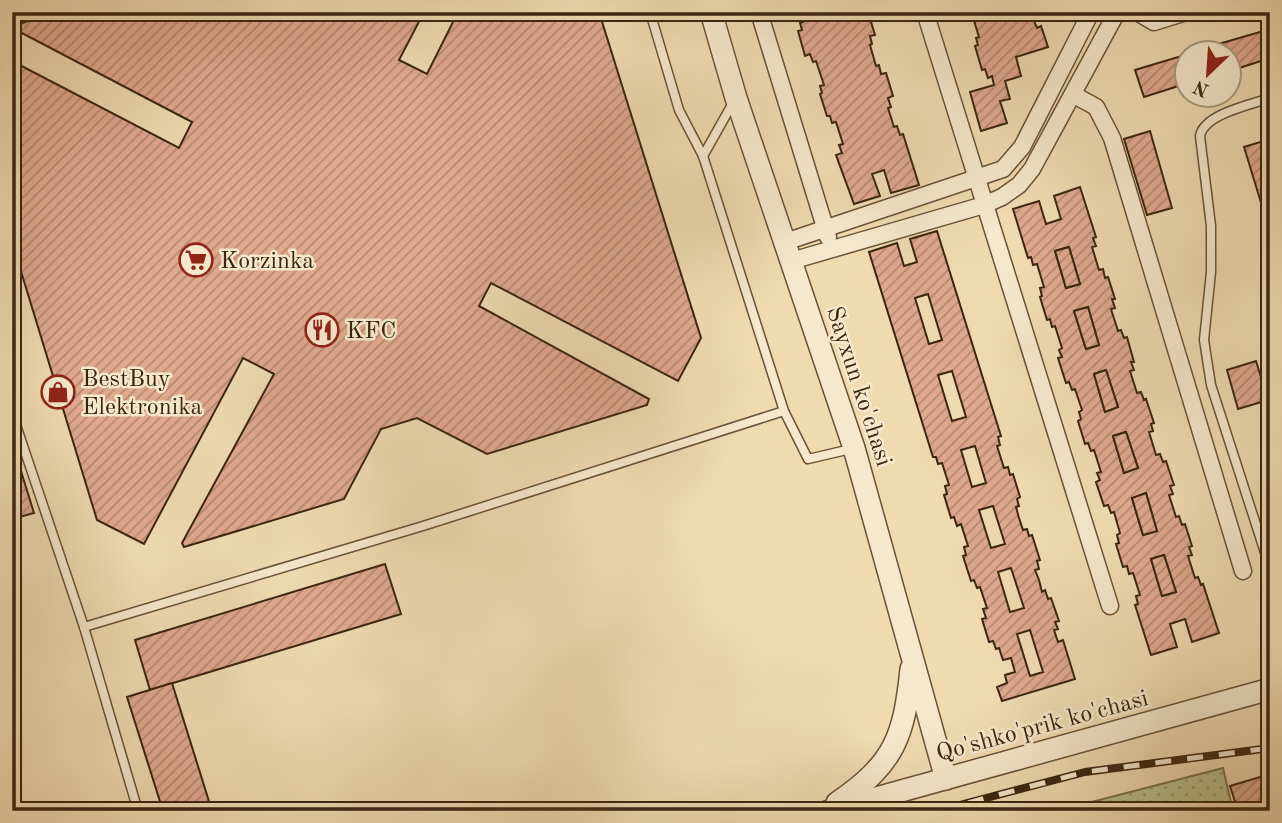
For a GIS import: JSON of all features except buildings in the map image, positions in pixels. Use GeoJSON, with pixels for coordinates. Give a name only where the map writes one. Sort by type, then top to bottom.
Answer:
{"type":"FeatureCollection","features":[{"type":"Feature","properties":{"kind":"street","name":"Sayxun ko'chasi"},"geometry":{"type":"LineString","coordinates":[[711,12],[736,98],[854,448],[946,779]]}},
{"type":"Feature","properties":{"kind":"street"},"geometry":{"type":"LineString","coordinates":[[759,12],[832,249]]}},
{"type":"Feature","properties":{"kind":"street"},"geometry":{"type":"LineString","coordinates":[[925,12],[1110,606]]}},
{"type":"Feature","properties":{"kind":"street"},"geometry":{"type":"LineString","coordinates":[[788,252],[825,228],[1003,169],[1022,147],[1091,12]]}},
{"type":"Feature","properties":{"kind":"street"},"geometry":{"type":"LineString","coordinates":[[788,252],[832,249],[984,205],[1019,185],[1032,169],[1074,95],[1117,12]]}},
{"type":"Feature","properties":{"kind":"street"},"geometry":{"type":"LineString","coordinates":[[1137,12],[1154,22],[1186,12]]}},
{"type":"Feature","properties":{"kind":"street"},"geometry":{"type":"LineString","coordinates":[[1074,95],[1096,107],[1112,138],[1244,571]]}},
{"type":"Feature","properties":{"kind":"street"},"geometry":{"type":"LineString","coordinates":[[821,811],[858,788],[876,772],[890,754],[900,732],[906,708],[912,660]]}},
{"type":"Feature","properties":{"kind":"street","name":"Qo'shko'prik ko'chasi"},"geometry":{"type":"LineString","coordinates":[[829,811],[1270,689]]}},
{"type":"Feature","properties":{"kind":"lane"},"geometry":{"type":"LineString","coordinates":[[650,12],[679,110],[703,156],[784,411],[808,459],[854,448]]}},
{"type":"Feature","properties":{"kind":"lane"},"geometry":{"type":"LineString","coordinates":[[703,156],[736,98]]}},
{"type":"Feature","properties":{"kind":"lane"},"geometry":{"type":"LineString","coordinates":[[1270,98],[1213,118],[1201,129],[1200,136],[1211,226],[1211,272],[1203,340],[1211,384],[1270,568]]}},
{"type":"Feature","properties":{"kind":"lane"},"geometry":{"type":"LineString","coordinates":[[84,627],[423,526],[784,411]]}},
{"type":"Feature","properties":{"kind":"lane"},"geometry":{"type":"LineString","coordinates":[[12,413],[84,627],[138,811]]}},
{"type":"Feature","properties":{"kind":"green space"},"geometry":{"type":"Polygon","coordinates":[[[1223,768],[1233,811],[1057,811],[1223,768]]]}},
{"type":"Feature","properties":{"kind":"railway"},"geometry":{"type":"LineString","coordinates":[[937,811],[1085,772],[1270,748]]}},
{"type":"Feature","properties":{"kind":"place","name":"Korzinka"},"geometry":{"type":"Point","coordinates":[196,260]}},
{"type":"Feature","properties":{"kind":"place","name":"KFC"},"geometry":{"type":"Point","coordinates":[322,330]}},
{"type":"Feature","properties":{"kind":"place","name":"BestBuy Elektronika"},"geometry":{"type":"Point","coordinates":[58,392]}}]}
